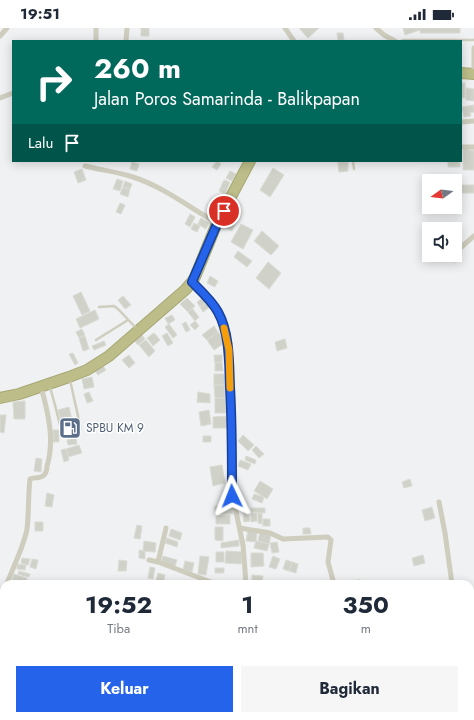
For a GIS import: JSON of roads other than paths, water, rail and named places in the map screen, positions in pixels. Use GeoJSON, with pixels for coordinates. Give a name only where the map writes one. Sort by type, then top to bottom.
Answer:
{"type":"FeatureCollection","features":[{"type":"Feature","properties":{"kind":"highway"},"geometry":{"type":"LineString","coordinates":[[462,73],[474,74]]}},
{"type":"Feature","properties":{"kind":"highway"},"geometry":{"type":"LineString","coordinates":[[0,398],[19,394],[69,378],[87,370],[109,356],[185,290],[192,282],[217,224],[249,162]]}},
{"type":"Feature","properties":{"kind":"street"},"geometry":{"type":"LineString","coordinates":[[0,36],[7,28]]}},
{"type":"Feature","properties":{"kind":"street"},"geometry":{"type":"LineString","coordinates":[[96,28],[96,40]]}},
{"type":"Feature","properties":{"kind":"street"},"geometry":{"type":"LineString","coordinates":[[126,40],[127,28]]}},
{"type":"Feature","properties":{"kind":"street"},"geometry":{"type":"LineString","coordinates":[[285,28],[293,40]]}},
{"type":"Feature","properties":{"kind":"street"},"geometry":{"type":"LineString","coordinates":[[376,28],[393,40]]}},
{"type":"Feature","properties":{"kind":"street"},"geometry":{"type":"LineString","coordinates":[[474,48],[474,74]]}},
{"type":"Feature","properties":{"kind":"street"},"geometry":{"type":"LineString","coordinates":[[0,98],[12,94]]}},
{"type":"Feature","properties":{"kind":"street"},"geometry":{"type":"LineString","coordinates":[[462,122],[474,121]]}},
{"type":"Feature","properties":{"kind":"street"},"geometry":{"type":"LineString","coordinates":[[462,147],[474,147]]}},
{"type":"Feature","properties":{"kind":"street"},"geometry":{"type":"LineString","coordinates":[[85,166],[142,181],[167,192],[217,224]]}},
{"type":"Feature","properties":{"kind":"street"},"geometry":{"type":"LineString","coordinates":[[462,246],[474,236]]}},
{"type":"Feature","properties":{"kind":"street"},"geometry":{"type":"LineString","coordinates":[[192,282],[212,302],[219,313],[228,344],[232,418],[232,488],[243,545],[246,580]]}},
{"type":"Feature","properties":{"kind":"street"},"geometry":{"type":"LineString","coordinates":[[9,580],[26,530],[30,479],[42,477],[44,475],[50,458],[51,438],[45,385]]}},
{"type":"Feature","properties":{"kind":"street"},"geometry":{"type":"LineString","coordinates":[[439,502],[451,580]]}},
{"type":"Feature","properties":{"kind":"street"},"geometry":{"type":"LineString","coordinates":[[158,562],[166,528]]}},
{"type":"Feature","properties":{"kind":"street"},"geometry":{"type":"LineString","coordinates":[[240,528],[270,533],[283,539],[328,537],[331,540],[328,562],[333,580]]}},
{"type":"Feature","properties":{"kind":"street"},"geometry":{"type":"LineString","coordinates":[[149,560],[205,580]]}},
{"type":"Feature","properties":{"kind":"lane"},"geometry":{"type":"LineString","coordinates":[[404,40],[474,40]]}},
{"type":"Feature","properties":{"kind":"lane"},"geometry":{"type":"LineString","coordinates":[[353,162],[354,169]]}},
{"type":"Feature","properties":{"kind":"lane"},"geometry":{"type":"LineString","coordinates":[[99,307],[114,306],[139,330]]}},
{"type":"Feature","properties":{"kind":"lane"},"geometry":{"type":"LineString","coordinates":[[96,340],[128,320]]}},
{"type":"Feature","properties":{"kind":"lane"},"geometry":{"type":"LineString","coordinates":[[45,385],[55,404],[62,433],[68,435],[78,432],[80,429],[69,378]]}},
{"type":"Feature","properties":{"kind":"place","name":"SPBU KM 9"},"geometry":{"type":"Point","coordinates":[70,428]}}]}
